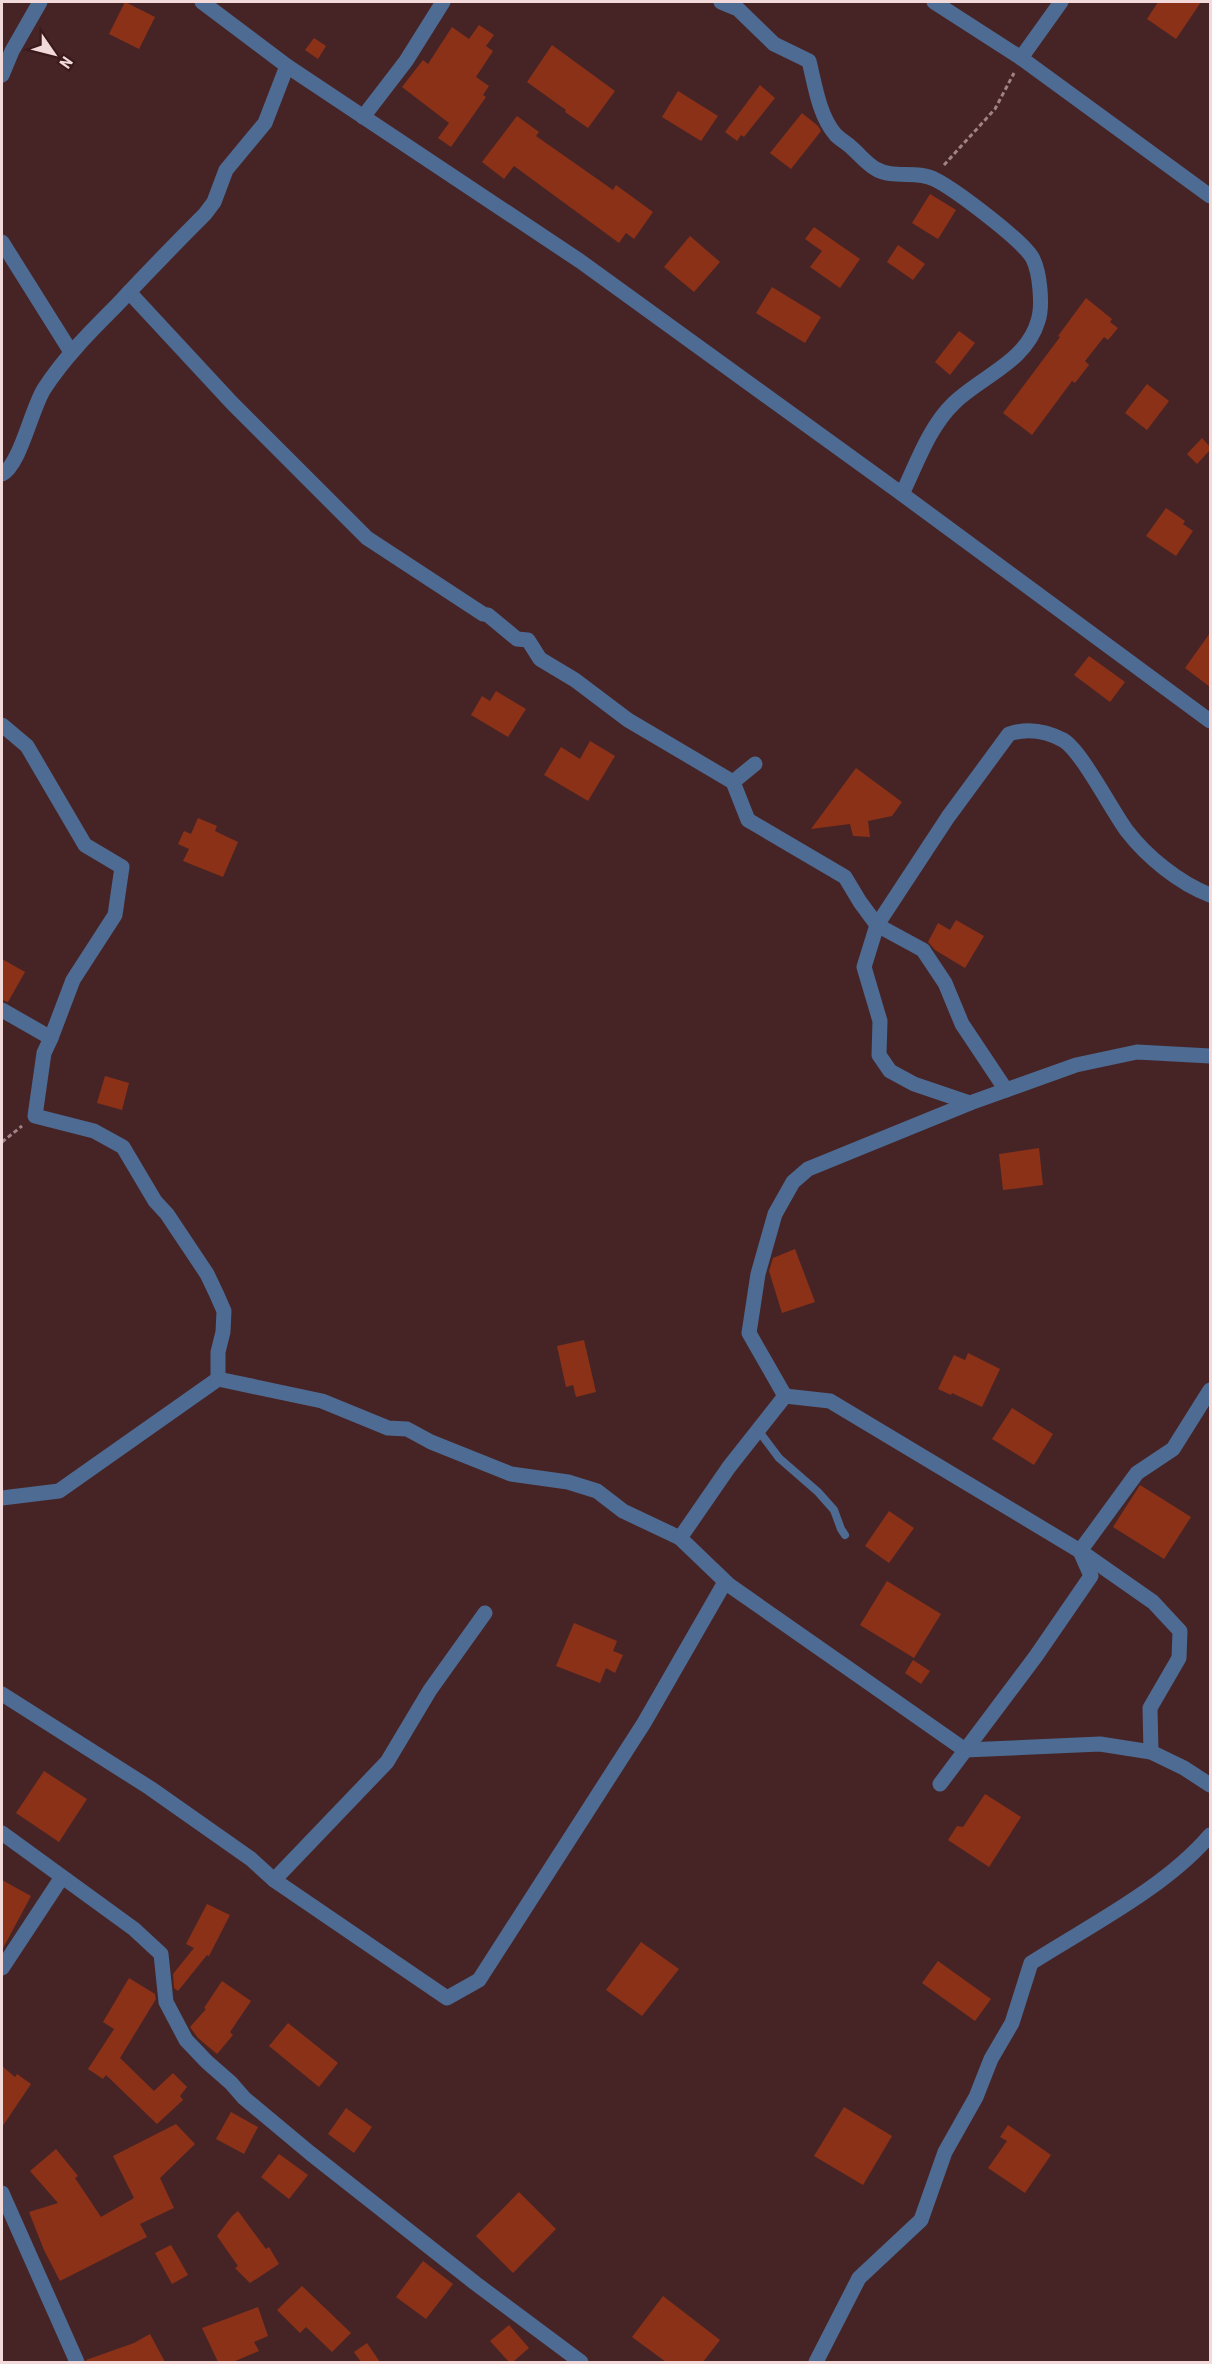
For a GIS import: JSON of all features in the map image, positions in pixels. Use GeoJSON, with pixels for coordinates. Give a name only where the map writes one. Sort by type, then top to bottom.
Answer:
{"type":"FeatureCollection","features":[{"type":"Feature","properties":{"kind":"street"},"geometry":{"type":"LineString","coordinates":[[2,75],[12,51],[40,2]]}},
{"type":"Feature","properties":{"kind":"street"},"geometry":{"type":"LineString","coordinates":[[202,2],[286,66],[580,261],[903,494],[1210,721]]}},
{"type":"Feature","properties":{"kind":"street"},"geometry":{"type":"LineString","coordinates":[[363,117],[406,61],[443,2]]}},
{"type":"Feature","properties":{"kind":"street"},"geometry":{"type":"LineString","coordinates":[[721,2],[738,9],[774,44],[808,61],[824,114],[836,136],[845,140],[867,162],[877,170],[892,174],[932,177],[1009,232],[1033,258],[1041,293],[1038,321],[1027,342],[1013,359],[954,403],[931,434],[903,494]]}},
{"type":"Feature","properties":{"kind":"street"},"geometry":{"type":"LineString","coordinates":[[934,2],[1021,58],[1210,196]]}},
{"type":"Feature","properties":{"kind":"street"},"geometry":{"type":"LineString","coordinates":[[1021,58],[1061,2]]}},
{"type":"Feature","properties":{"kind":"street"},"geometry":{"type":"LineString","coordinates":[[2,474],[17,458],[30,417],[43,390],[71,352],[214,202],[226,170],[266,123],[286,66]]}},
{"type":"Feature","properties":{"kind":"street"},"geometry":{"type":"LineString","coordinates":[[2,242],[71,352]]}},
{"type":"Feature","properties":{"kind":"street"},"geometry":{"type":"LineString","coordinates":[[129,292],[232,403],[367,538],[483,614],[488,615],[517,639],[528,640],[540,659],[575,680],[628,720],[733,782],[747,820],[845,877],[877,924],[923,950],[945,983],[962,1024],[1006,1090]]}},
{"type":"Feature","properties":{"kind":"street"},"geometry":{"type":"LineString","coordinates":[[2,725],[27,746],[85,845],[122,867],[115,915],[73,980],[44,1053],[35,1116],[94,1131],[123,1147],[155,1201],[167,1214],[207,1274],[218,1295],[224,1311],[223,1332],[218,1352],[218,1380]]}},
{"type":"Feature","properties":{"kind":"street"},"geometry":{"type":"LineString","coordinates":[[970,1103],[914,1084],[890,1071],[879,1055],[880,1021],[864,967],[877,924],[948,817],[1010,734],[1021,730],[1041,732],[1065,741],[1078,756],[1128,832],[1159,863],[1193,889],[1210,895]]}},
{"type":"Feature","properties":{"kind":"street"},"geometry":{"type":"LineString","coordinates":[[733,782],[755,764]]}},
{"type":"Feature","properties":{"kind":"street"},"geometry":{"type":"LineString","coordinates":[[2,1010],[51,1038]]}},
{"type":"Feature","properties":{"kind":"street"},"geometry":{"type":"LineString","coordinates":[[785,1395],[749,1333],[758,1274],[776,1214],[785,1193],[793,1182],[808,1169],[970,1103],[1076,1065],[1137,1052],[1210,1056]]}},
{"type":"Feature","properties":{"kind":"street"},"geometry":{"type":"LineString","coordinates":[[2,1498],[59,1491],[218,1380],[322,1401],[388,1428],[406,1429],[430,1442],[511,1474],[568,1482],[597,1491],[623,1511],[680,1538],[725,1582],[965,1750],[1100,1743],[1151,1752],[1184,1768],[1210,1785]]}},
{"type":"Feature","properties":{"kind":"street"},"geometry":{"type":"LineString","coordinates":[[1080,1551],[1137,1473],[1173,1449],[1210,1390]]}},
{"type":"Feature","properties":{"kind":"street"},"geometry":{"type":"LineString","coordinates":[[680,1538],[785,1395]]}},
{"type":"Feature","properties":{"kind":"street"},"geometry":{"type":"LineString","coordinates":[[785,1395],[830,1401],[1080,1551],[1154,1602],[1180,1631],[1179,1658],[1150,1708],[1151,1752]]}},
{"type":"Feature","properties":{"kind":"street"},"geometry":{"type":"LineString","coordinates":[[940,1784],[1036,1656],[1091,1576],[1080,1551]]}},
{"type":"Feature","properties":{"kind":"street"},"geometry":{"type":"LineString","coordinates":[[2,1694],[150,1788],[251,1858],[274,1880],[447,1998],[479,1980],[644,1724],[725,1582]]}},
{"type":"Feature","properties":{"kind":"street"},"geometry":{"type":"LineString","coordinates":[[274,1880],[387,1762],[430,1690],[485,1613]]}},
{"type":"Feature","properties":{"kind":"street"},"geometry":{"type":"LineString","coordinates":[[2,1833],[134,1929],[161,1954],[166,2002],[186,2040],[244,2098],[475,2283],[581,2362]]}},
{"type":"Feature","properties":{"kind":"street"},"geometry":{"type":"LineString","coordinates":[[816,2362],[859,2278],[921,2220],[945,2152],[976,2097],[991,2059],[1012,2023],[1031,1963],[1158,1882],[1192,1856],[1210,1835]]}},
{"type":"Feature","properties":{"kind":"street"},"geometry":{"type":"LineString","coordinates":[[2,1968],[62,1877]]}},
{"type":"Feature","properties":{"kind":"street"},"geometry":{"type":"LineString","coordinates":[[2,2193],[77,2362]]}},
{"type":"Feature","properties":{"kind":"lane"},"geometry":{"type":"LineString","coordinates":[[758,1430],[779,1458],[818,1492],[834,1510],[845,1534]]}},
{"type":"Feature","properties":{"kind":"path"},"geometry":{"type":"LineString","coordinates":[[932,177],[995,109],[1004,96],[1021,58]]}},
{"type":"Feature","properties":{"kind":"path"},"geometry":{"type":"LineString","coordinates":[[2,1142],[35,1116]]}},
{"type":"Feature","properties":{"kind":"building"},"geometry":{"type":"Polygon","coordinates":[[[125,2],[155,17],[139,49],[109,34],[125,2]]]}},
{"type":"Feature","properties":{"kind":"building"},"geometry":{"type":"Polygon","coordinates":[[[1158,2],[1201,2],[1176,39],[1147,19],[1158,2]]]}},
{"type":"Feature","properties":{"kind":"building"},"geometry":{"type":"Polygon","coordinates":[[[479,25],[494,35],[486,46],[493,51],[476,77],[489,86],[483,95],[486,97],[451,147],[438,138],[449,123],[402,87],[423,60],[428,64],[452,27],[469,39],[479,25]]]}},
{"type":"Feature","properties":{"kind":"building"},"geometry":{"type":"Polygon","coordinates":[[[314,38],[326,46],[318,59],[305,50],[314,38]]]}},
{"type":"Feature","properties":{"kind":"building"},"geometry":{"type":"Polygon","coordinates":[[[552,45],[615,91],[588,128],[527,82],[552,45]]]}},
{"type":"Feature","properties":{"kind":"building"},"geometry":{"type":"Polygon","coordinates":[[[760,85],[775,98],[744,137],[741,135],[737,141],[725,132],[760,85]]]}},
{"type":"Feature","properties":{"kind":"building"},"geometry":{"type":"Polygon","coordinates":[[[678,91],[718,116],[701,141],[662,117],[678,91]]]}},
{"type":"Feature","properties":{"kind":"building"},"geometry":{"type":"Polygon","coordinates":[[[802,113],[821,131],[791,169],[770,153],[802,113]]]}},
{"type":"Feature","properties":{"kind":"building"},"geometry":{"type":"Polygon","coordinates":[[[517,116],[539,132],[536,136],[613,190],[616,185],[653,212],[634,239],[626,233],[619,243],[514,166],[504,179],[482,162],[517,116]]]}},
{"type":"Feature","properties":{"kind":"building"},"geometry":{"type":"Polygon","coordinates":[[[930,194],[956,210],[938,239],[912,223],[930,194]]]}},
{"type":"Feature","properties":{"kind":"building"},"geometry":{"type":"Polygon","coordinates":[[[814,227],[860,259],[840,288],[810,267],[822,251],[805,239],[814,227]]]}},
{"type":"Feature","properties":{"kind":"building"},"geometry":{"type":"Polygon","coordinates":[[[690,236],[720,262],[694,292],[664,267],[690,236]]]}},
{"type":"Feature","properties":{"kind":"building"},"geometry":{"type":"Polygon","coordinates":[[[898,245],[925,264],[913,280],[887,262],[898,245]]]}},
{"type":"Feature","properties":{"kind":"building"},"geometry":{"type":"Polygon","coordinates":[[[772,287],[821,317],[805,343],[756,313],[772,287]]]}},
{"type":"Feature","properties":{"kind":"building"},"geometry":{"type":"Polygon","coordinates":[[[1086,298],[1112,319],[1110,322],[1118,328],[1108,340],[1104,337],[1085,361],[1089,365],[1075,383],[1072,381],[1032,435],[1003,413],[1086,298]]]}},
{"type":"Feature","properties":{"kind":"building"},"geometry":{"type":"Polygon","coordinates":[[[959,331],[975,343],[950,375],[935,362],[959,331]]]}},
{"type":"Feature","properties":{"kind":"building"},"geometry":{"type":"Polygon","coordinates":[[[1147,384],[1169,401],[1147,430],[1125,413],[1147,384]]]}},
{"type":"Feature","properties":{"kind":"building"},"geometry":{"type":"Polygon","coordinates":[[[1202,438],[1210,450],[1197,464],[1187,454],[1202,438]]]}},
{"type":"Feature","properties":{"kind":"building"},"geometry":{"type":"Polygon","coordinates":[[[1166,508],[1185,521],[1183,524],[1193,531],[1176,556],[1146,536],[1166,508]]]}},
{"type":"Feature","properties":{"kind":"building"},"geometry":{"type":"Polygon","coordinates":[[[1210,633],[1210,687],[1185,668],[1210,633]]]}},
{"type":"Feature","properties":{"kind":"building"},"geometry":{"type":"Polygon","coordinates":[[[1089,656],[1125,682],[1110,702],[1074,675],[1089,656]]]}},
{"type":"Feature","properties":{"kind":"building"},"geometry":{"type":"Polygon","coordinates":[[[496,691],[526,709],[508,737],[471,715],[482,696],[490,701],[496,691]]]}},
{"type":"Feature","properties":{"kind":"building"},"geometry":{"type":"Polygon","coordinates":[[[590,741],[615,756],[588,801],[544,775],[561,747],[580,759],[590,741]]]}},
{"type":"Feature","properties":{"kind":"building"},"geometry":{"type":"Polygon","coordinates":[[[856,768],[902,802],[892,816],[868,821],[870,837],[853,836],[850,824],[811,829],[856,768]]]}},
{"type":"Feature","properties":{"kind":"building"},"geometry":{"type":"Polygon","coordinates":[[[198,818],[217,826],[215,831],[238,842],[223,877],[183,861],[189,849],[178,844],[184,831],[191,834],[198,818]]]}},
{"type":"Feature","properties":{"kind":"building"},"geometry":{"type":"Polygon","coordinates":[[[956,920],[984,936],[965,968],[935,950],[928,942],[938,923],[950,930],[956,920]]]}},
{"type":"Feature","properties":{"kind":"building"},"geometry":{"type":"Polygon","coordinates":[[[2,959],[25,972],[8,1002],[2,1000],[2,959]]]}},
{"type":"Feature","properties":{"kind":"building"},"geometry":{"type":"Polygon","coordinates":[[[105,1076],[129,1083],[122,1110],[97,1103],[105,1076]]]}},
{"type":"Feature","properties":{"kind":"building"},"geometry":{"type":"Polygon","coordinates":[[[1039,1148],[1043,1185],[1003,1190],[999,1154],[1039,1148]]]}},
{"type":"Feature","properties":{"kind":"building"},"geometry":{"type":"Polygon","coordinates":[[[795,1249],[815,1302],[782,1313],[769,1271],[773,1258],[795,1249]]]}},
{"type":"Feature","properties":{"kind":"building"},"geometry":{"type":"Polygon","coordinates":[[[584,1340],[596,1392],[576,1397],[573,1385],[566,1387],[557,1346],[584,1340]]]}},
{"type":"Feature","properties":{"kind":"building"},"geometry":{"type":"Polygon","coordinates":[[[968,1353],[1000,1369],[982,1407],[938,1389],[954,1355],[965,1360],[968,1353]]]}},
{"type":"Feature","properties":{"kind":"building"},"geometry":{"type":"Polygon","coordinates":[[[1012,1408],[1053,1434],[1034,1465],[992,1439],[1012,1408]]]}},
{"type":"Feature","properties":{"kind":"building"},"geometry":{"type":"Polygon","coordinates":[[[1140,1485],[1191,1517],[1164,1559],[1113,1527],[1140,1485]]]}},
{"type":"Feature","properties":{"kind":"building"},"geometry":{"type":"Polygon","coordinates":[[[889,1511],[914,1528],[889,1563],[865,1546],[889,1511]]]}},
{"type":"Feature","properties":{"kind":"building"},"geometry":{"type":"Polygon","coordinates":[[[887,1581],[941,1614],[914,1658],[860,1625],[887,1581]]]}},
{"type":"Feature","properties":{"kind":"building"},"geometry":{"type":"Polygon","coordinates":[[[574,1623],[617,1641],[613,1651],[623,1655],[615,1673],[606,1668],[600,1683],[556,1666],[574,1623]]]}},
{"type":"Feature","properties":{"kind":"building"},"geometry":{"type":"Polygon","coordinates":[[[913,1660],[930,1671],[921,1684],[905,1673],[913,1660]]]}},
{"type":"Feature","properties":{"kind":"building"},"geometry":{"type":"Polygon","coordinates":[[[44,1771],[87,1799],[59,1842],[16,1813],[44,1771]]]}},
{"type":"Feature","properties":{"kind":"building"},"geometry":{"type":"Polygon","coordinates":[[[985,1794],[1021,1817],[989,1867],[948,1840],[957,1826],[963,1827],[985,1794]]]}},
{"type":"Feature","properties":{"kind":"building"},"geometry":{"type":"Polygon","coordinates":[[[2,1880],[31,1896],[2,1950],[2,1880]]]}},
{"type":"Feature","properties":{"kind":"building"},"geometry":{"type":"Polygon","coordinates":[[[207,1904],[230,1915],[209,1956],[207,1955],[178,1991],[174,1988],[173,1974],[194,1948],[186,1944],[207,1904]]]}},
{"type":"Feature","properties":{"kind":"building"},"geometry":{"type":"Polygon","coordinates":[[[641,1942],[679,1969],[642,2016],[606,1990],[641,1942]]]}},
{"type":"Feature","properties":{"kind":"building"},"geometry":{"type":"Polygon","coordinates":[[[938,1961],[991,1999],[975,2021],[922,1983],[938,1961]]]}},
{"type":"Feature","properties":{"kind":"building"},"geometry":{"type":"Polygon","coordinates":[[[129,1978],[155,1994],[156,1999],[120,2058],[154,2091],[173,2073],[187,2087],[180,2096],[183,2100],[157,2124],[106,2075],[103,2079],[88,2069],[114,2029],[103,2022],[129,1978]]]}},
{"type":"Feature","properties":{"kind":"building"},"geometry":{"type":"Polygon","coordinates":[[[222,1981],[251,2001],[230,2032],[233,2035],[217,2054],[198,2038],[190,2027],[206,2009],[204,2008],[222,1981]]]}},
{"type":"Feature","properties":{"kind":"building"},"geometry":{"type":"Polygon","coordinates":[[[288,2023],[338,2063],[319,2087],[269,2046],[288,2023]]]}},
{"type":"Feature","properties":{"kind":"building"},"geometry":{"type":"Polygon","coordinates":[[[2,2066],[15,2077],[17,2074],[31,2084],[2,2127],[2,2066]]]}},
{"type":"Feature","properties":{"kind":"building"},"geometry":{"type":"Polygon","coordinates":[[[844,2107],[892,2136],[863,2185],[814,2156],[844,2107]]]}},
{"type":"Feature","properties":{"kind":"building"},"geometry":{"type":"Polygon","coordinates":[[[346,2108],[372,2127],[354,2153],[328,2134],[346,2108]]]}},
{"type":"Feature","properties":{"kind":"building"},"geometry":{"type":"Polygon","coordinates":[[[231,2112],[258,2127],[244,2154],[216,2139],[231,2112]]]}},
{"type":"Feature","properties":{"kind":"building"},"geometry":{"type":"Polygon","coordinates":[[[176,2124],[195,2144],[160,2178],[174,2208],[140,2224],[147,2237],[60,2281],[44,2250],[29,2212],[58,2203],[30,2171],[56,2149],[78,2176],[75,2178],[101,2217],[134,2198],[113,2156],[176,2124]]]}},
{"type":"Feature","properties":{"kind":"building"},"geometry":{"type":"Polygon","coordinates":[[[1008,2125],[1051,2155],[1025,2193],[988,2168],[1007,2141],[1000,2137],[1008,2125]]]}},
{"type":"Feature","properties":{"kind":"building"},"geometry":{"type":"Polygon","coordinates":[[[279,2154],[308,2175],[289,2199],[261,2177],[279,2154]]]}},
{"type":"Feature","properties":{"kind":"building"},"geometry":{"type":"Polygon","coordinates":[[[519,2192],[556,2229],[513,2273],[476,2236],[519,2192]]]}},
{"type":"Feature","properties":{"kind":"building"},"geometry":{"type":"Polygon","coordinates":[[[238,2211],[266,2249],[269,2247],[279,2264],[250,2283],[235,2268],[238,2266],[217,2236],[238,2211]]]}},
{"type":"Feature","properties":{"kind":"building"},"geometry":{"type":"Polygon","coordinates":[[[171,2245],[188,2275],[172,2284],[155,2253],[171,2245]]]}},
{"type":"Feature","properties":{"kind":"building"},"geometry":{"type":"Polygon","coordinates":[[[423,2261],[453,2284],[426,2319],[396,2297],[423,2261]]]}},
{"type":"Feature","properties":{"kind":"building"},"geometry":{"type":"Polygon","coordinates":[[[302,2286],[351,2333],[332,2352],[306,2327],[300,2333],[277,2310],[302,2286]]]}},
{"type":"Feature","properties":{"kind":"building"},"geometry":{"type":"Polygon","coordinates":[[[663,2296],[720,2340],[703,2362],[666,2362],[632,2337],[663,2296]]]}},
{"type":"Feature","properties":{"kind":"building"},"geometry":{"type":"Polygon","coordinates":[[[258,2307],[268,2336],[254,2342],[259,2351],[233,2362],[218,2362],[202,2328],[258,2307]]]}},
{"type":"Feature","properties":{"kind":"building"},"geometry":{"type":"Polygon","coordinates":[[[509,2325],[529,2348],[513,2362],[509,2362],[490,2341],[509,2325]]]}},
{"type":"Feature","properties":{"kind":"building"},"geometry":{"type":"Polygon","coordinates":[[[150,2334],[165,2362],[87,2362],[86,2360],[134,2343],[150,2334]]]}},
{"type":"Feature","properties":{"kind":"building"},"geometry":{"type":"Polygon","coordinates":[[[367,2343],[380,2362],[361,2362],[354,2352],[367,2343]]]}}]}
